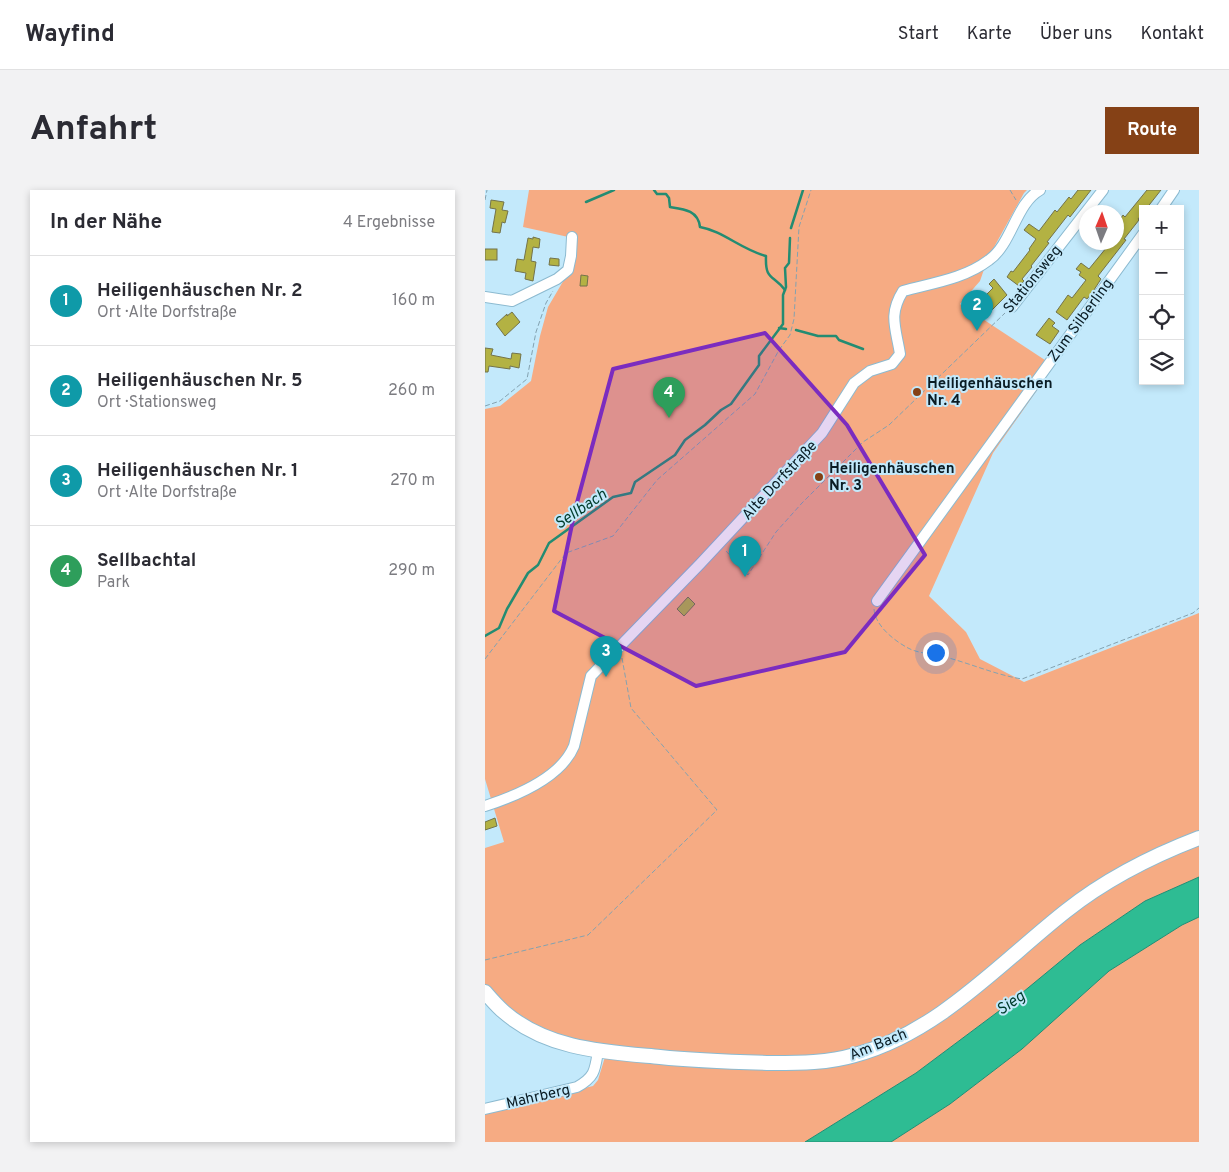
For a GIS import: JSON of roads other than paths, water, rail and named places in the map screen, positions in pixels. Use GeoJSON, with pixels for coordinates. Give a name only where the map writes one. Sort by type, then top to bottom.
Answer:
{"type":"FeatureCollection","features":[{"type":"Feature","properties":{"kind":"street","name":"Alte Dorfstraße"},"geometry":{"type":"LineString","coordinates":[[485,806],[535,785],[562,766],[571,754],[574,746],[591,676],[719,544],[822,433],[854,383],[870,371],[892,364],[899,354],[894,322],[895,304],[903,291],[955,278],[990,260],[1005,241],[1027,203],[1040,190]]}},
{"type":"Feature","properties":{"kind":"street","name":"Stationsweg"},"geometry":{"type":"LineString","coordinates":[[1012,307],[1103,190]]}},
{"type":"Feature","properties":{"kind":"street"},"geometry":{"type":"LineString","coordinates":[[1164,205],[1174,190]]}},
{"type":"Feature","properties":{"kind":"street"},"geometry":{"type":"LineString","coordinates":[[485,297],[512,301],[557,279],[568,270],[572,237]]}},
{"type":"Feature","properties":{"kind":"street","name":"Zum Silberling"},"geometry":{"type":"LineString","coordinates":[[877,601],[1139,240]]}},
{"type":"Feature","properties":{"kind":"street","name":"Am Bach"},"geometry":{"type":"LineString","coordinates":[[485,992],[504,1012],[522,1025],[546,1037],[573,1046],[599,1051],[738,1062],[814,1063],[856,1055],[894,1040],[931,1020],[1093,891],[1138,865],[1199,838]]}},
{"type":"Feature","properties":{"kind":"street","name":"Mahrberg"},"geometry":{"type":"LineString","coordinates":[[485,1109],[577,1087],[589,1080],[596,1068],[599,1051]]}},
{"type":"Feature","properties":{"kind":"waterway"},"geometry":{"type":"LineString","coordinates":[[586,202],[614,190]]}},
{"type":"Feature","properties":{"kind":"waterway"},"geometry":{"type":"LineString","coordinates":[[654,190],[657,194],[666,194],[669,198],[670,207],[689,211],[693,214],[699,221],[700,227],[717,232],[766,256],[768,274],[785,290]]}},
{"type":"Feature","properties":{"kind":"waterway","name":"Sellbach"},"geometry":{"type":"LineString","coordinates":[[791,228],[803,190]]}},
{"type":"Feature","properties":{"kind":"waterway","name":"Sellbach"},"geometry":{"type":"LineString","coordinates":[[485,636],[499,628],[507,609],[528,573],[538,565],[549,543],[613,497],[631,493],[635,482],[675,455],[685,440],[731,404],[759,365],[759,356],[783,324],[783,295],[786,287],[785,268],[789,263],[790,238]]}},
{"type":"Feature","properties":{"kind":"waterway","name":"Sellbach"},"geometry":{"type":"LineString","coordinates":[[779,328],[786,329]]}},
{"type":"Feature","properties":{"kind":"waterway"},"geometry":{"type":"LineString","coordinates":[[796,330],[818,336],[836,336],[839,340],[863,349]]}},
{"type":"Feature","properties":{"kind":"place","name":"Heiligenhäuschen Nr. 5"},"geometry":{"type":"Point","coordinates":[977,331]}},
{"type":"Feature","properties":{"kind":"place","name":"Heiligenhäuschen Nr. 4"},"geometry":{"type":"Point","coordinates":[917,392]}},
{"type":"Feature","properties":{"kind":"place","name":"Sellbachtal"},"geometry":{"type":"Point","coordinates":[669,418]}},
{"type":"Feature","properties":{"kind":"place","name":"Heiligenhäuschen Nr. 3"},"geometry":{"type":"Point","coordinates":[819,477]}},
{"type":"Feature","properties":{"kind":"place","name":"Heiligenhäuschen Nr. 2"},"geometry":{"type":"Point","coordinates":[745,577]}},
{"type":"Feature","properties":{"kind":"place","name":"Heiligenhäuschen Nr. 1"},"geometry":{"type":"Point","coordinates":[606,677]}},
{"type":"Feature","properties":{"kind":"water label","name":"Sieg"},"geometry":{"type":"Point","coordinates":[1010,1002]}}]}
